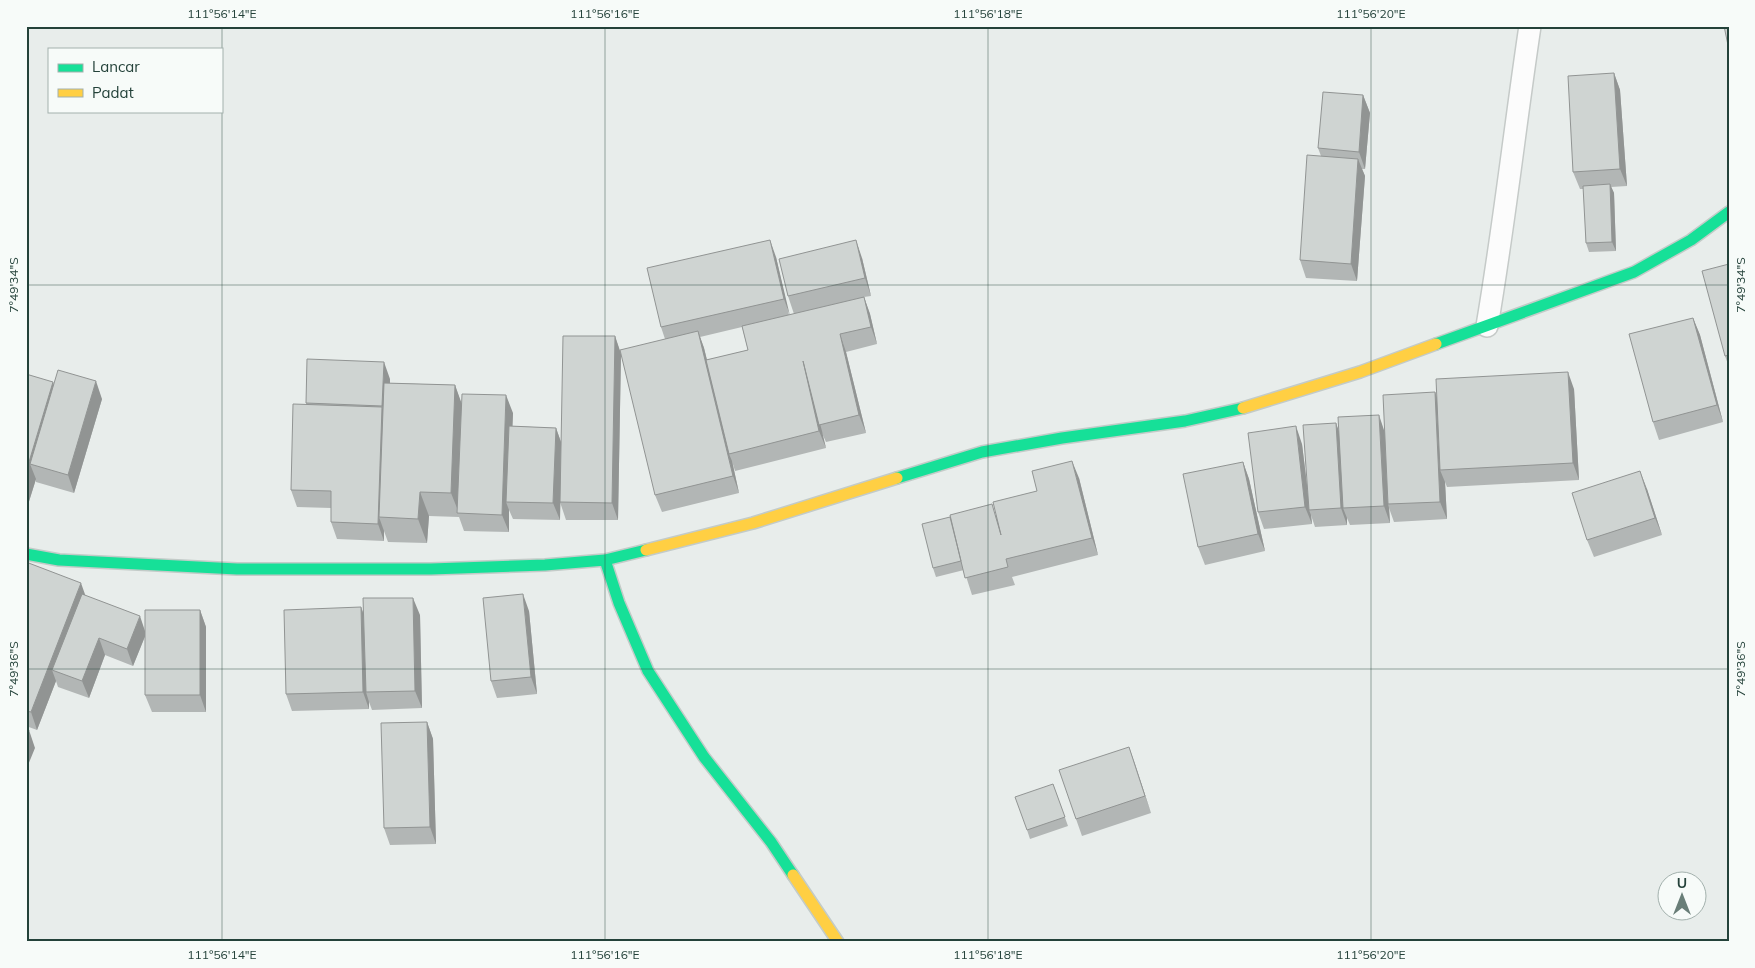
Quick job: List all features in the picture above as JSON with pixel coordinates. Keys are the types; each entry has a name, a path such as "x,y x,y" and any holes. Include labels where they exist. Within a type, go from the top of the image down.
{"street":[{"path":"26,554 59,560 237,569 431,570 545,565 605,560 753,523 982,452 1062,438 1185,421 1248,407 1360,372 1634,272 1691,240 1729,212"},
{"path":"605,560 619,603 648,671 704,758 771,842 838,942"}],"lane":[{"path":"1487,326 1499,256 1530,26"}],"building":[{"path":"1724,26 1729,26 1729,50"},
{"path":"1614,73 1620,169 1573,172 1568,76"},
{"path":"1323,92 1363,95 1359,152 1318,148"},
{"path":"1307,155 1358,159 1351,264 1300,260"},
{"path":"1610,184 1612,242 1586,243 1583,186"},
{"path":"770,240 784,299 661,327 647,268"},
{"path":"856,240 865,278 788,296 779,259"},
{"path":"1729,264 1729,355 1725,356 1702,271"},
{"path":"864,297 871,327 840,334 859,415 819,425 803,361 819,431 729,454 706,360 748,350 742,326"},
{"path":"1693,318 1717,405 1653,422 1629,334"},
{"path":"698,331 733,476 655,495 620,350"},
{"path":"563,336 615,336 612,503 560,502"},
{"path":"307,359 384,362 382,406 306,403"},
{"path":"58,370 96,381 68,475 30,464"},
{"path":"1568,372 1573,463 1440,470 1436,379"},
{"path":"26,374 53,382 26,472"},
{"path":"384,383 455,385 451,493 420,492 418,519 379,517"},
{"path":"1435,392 1440,502 1388,504 1383,395"},
{"path":"462,394 506,395 502,515 457,513"},
{"path":"293,404 382,407 378,524 331,522 331,491 291,490"},
{"path":"1379,415 1384,506 1343,508 1338,417"},
{"path":"1336,423 1341,508 1309,510 1303,425"},
{"path":"509,426 556,428 553,503 506,502"},
{"path":"1296,426 1305,507 1258,512 1248,433"},
{"path":"1072,461 1092,538 1006,559 1008,567 965,578 950,515 992,504 1001,535 993,502 1037,491 1032,471"},
{"path":"1243,462 1258,534 1198,547 1183,474"},
{"path":"1640,471 1655,518 1587,540 1572,493"},
{"path":"950,517 961,561 933,568 922,524"},
{"path":"26,562 81,583 31,712 26,711"},
{"path":"82,594 140,616 127,649 99,638 82,681 52,670"},
{"path":"523,594 531,677 491,681 483,598"},
{"path":"363,598 413,598 415,691 366,692"},
{"path":"361,607 363,692 286,694 284,610"},
{"path":"145,610 200,610 200,695 145,695"},
{"path":"427,722 430,827 384,828 381,723"},
{"path":"1129,747 1145,796 1076,819 1059,770"},
{"path":"1053,784 1065,817 1027,830 1015,797"}],"traffic: fast":[{"path":"1436,344 1634,272 1691,240 1729,212"},
{"path":"897,478 982,452 1062,438 1185,421 1243,408"},
{"path":"26,554 59,560 237,569 431,569 545,565 605,560 646,550"},
{"path":"605,560 619,603 648,671 704,757 771,842 793,875"}],"traffic: slow":[{"path":"1243,408 1360,372 1436,344"},
{"path":"646,550 753,523 897,478"},
{"path":"793,875 838,942"}]}
